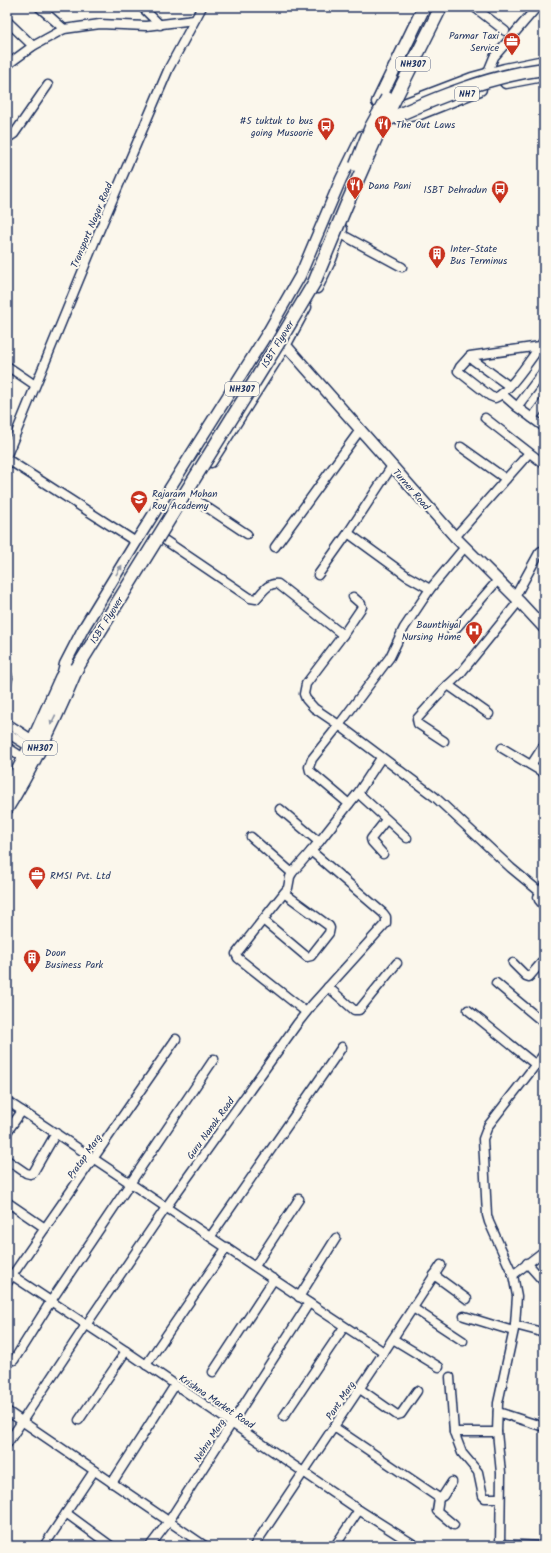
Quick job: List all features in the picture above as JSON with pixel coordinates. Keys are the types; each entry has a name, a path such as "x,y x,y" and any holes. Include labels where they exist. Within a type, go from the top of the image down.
{"highway":[{"path":"424,7 376,107 380,119 387,120 392,114 413,77 447,7"},
{"name":"ISBT Flyover","path":"65,682 73,666 307,281 371,127 393,87 432,7"},
{"name":"ISBT Flyover","path":"73,666 275,348 314,283 346,206 392,114 441,7"},
{"name":"NH7","path":"392,114 487,74 544,62"},
{"path":"392,114 413,108 483,82 505,76 544,69"},
{"name":"NH7","path":"392,114 420,113 480,89 544,75"},
{"name":"NH7","path":"376,107 384,99 391,100 392,114"},
{"name":"NH307","path":"7,792 65,682"},
{"name":"NH307","path":"7,808 34,760 65,682"}],"main road":[{"path":"65,682 65,664 83,629 268,332 300,276 341,179 376,107"},
{"path":"65,682 81,672 285,346 321,280 362,180 392,114"},
{"name":"Turner Road","path":"268,332 285,346 455,537 544,628"}],"street":[{"path":"39,7 64,29"},
{"path":"142,7 160,24"},
{"name":"Transport Nagar Road","path":"7,455 35,385 169,68 202,7"},
{"path":"474,7 505,31"},
{"path":"487,74 494,58 537,7"},
{"path":"7,65 33,46 64,29 100,24 137,26 194,20"},
{"path":"7,21 33,46"},
{"path":"7,135 11,136 14,134 48,85"},
{"path":"341,234 402,267"},
{"path":"542,344 510,386 497,397 492,397 460,373 459,369 469,356 542,344"},
{"path":"469,356 510,386"},
{"path":"7,366 35,385"},
{"path":"517,407 544,371"},
{"path":"502,394 544,427"},
{"path":"532,418 544,402"},
{"path":"485,418 544,464"},
{"path":"275,547 360,430"},
{"path":"461,447 506,479"},
{"path":"455,537 529,453"},
{"path":"7,459 136,542"},
{"path":"318,575 348,533 392,466"},
{"path":"190,496 247,534"},
{"path":"348,533 408,576 430,589"},
{"path":"163,539 250,598 256,599 269,586 278,584 343,636"},
{"path":"349,804 310,771 309,767 312,759 340,725 393,653 404,628 430,589 465,547"},
{"path":"444,741 418,724 416,720 475,657 517,599 539,553 542,551 544,552"},
{"path":"452,633 498,580"},
{"path":"353,597 361,604 362,607 343,636 306,684 304,694 306,699 314,708 340,725 435,797 511,868 542,889 538,899 544,906"},
{"path":"7,674 7,682"},
{"path":"448,685 489,714"},
{"path":"7,723 29,748"},
{"path":"7,733 29,748"},
{"path":"531,765 544,745"},
{"path":"7,746 29,748"},
{"path":"502,748 544,773"},
{"path":"306,1012 237,956 238,951 284,893 289,885 292,873 358,793 382,758"},
{"path":"358,793 407,838"},
{"path":"280,808 319,842"},
{"path":"383,854 372,842 371,838 386,820"},
{"path":"251,837 292,873"},
{"name":"Guru Nanak Road","path":"7,1444 167,1206 306,1012 386,922 387,920 383,912 311,851"},
{"path":"262,920 307,957 311,956 329,933 330,928 284,893"},
{"path":"513,963 526,976 529,977 542,962 544,962"},
{"path":"328,987 354,1010 359,1010 397,963"},
{"path":"496,983 544,1023"},
{"path":"468,1010 536,1065"},
{"name":"Pratap Marg","path":"7,1283 10,1274 46,1228 176,1039"},
{"path":"211,1236 342,1047"},
{"path":"544,1054 488,1126 483,1139 487,1215 513,1275 517,1296 514,1328 498,1403 497,1432 501,1473 500,1545 544,1546"},
{"path":"14,1360 51,1301 130,1182 214,1059"},
{"path":"7,1101 167,1206 344,1327 384,1352"},
{"path":"7,1132 22,1111"},
{"path":"7,1160 26,1173 33,1173 56,1133"},
{"path":"255,1266 299,1199"},
{"path":"8,1204 46,1228"},
{"path":"299,1297 336,1238"},
{"path":"146,1365 227,1247"},
{"path":"513,1275 544,1251"},
{"path":"527,1263 544,1282"},
{"name":"Pant Marg","path":"254,1546 360,1389 441,1265"},
{"name":"Krishna Market Road","path":"10,1274 359,1510 416,1546"},
{"path":"434,1275 468,1299"},
{"path":"213,1372 274,1280"},
{"name":"Nehru Marg","path":"150,1546 169,1521 308,1303"},
{"path":"413,1308 463,1341"},
{"path":"464,1316 514,1328 538,1331 544,1334"},
{"path":"284,1416 344,1327"},
{"path":"393,1339 439,1368"},
{"path":"80,1420 126,1351"},
{"path":"450,1377 454,1432 462,1453 478,1472 483,1496 485,1498 500,1498"},
{"path":"112,1483 176,1385"},
{"path":"360,1389 397,1415 401,1414 417,1390"},
{"path":"7,1411 205,1546"},
{"path":"498,1412 544,1427"},
{"path":"334,1427 439,1498"},
{"path":"454,1432 497,1432"},
{"path":"44,1546 94,1471"},
{"path":"439,1498 443,1496 452,1482"},
{"path":"439,1498 438,1511 454,1525"},
{"path":"335,1546 359,1510"},
{"path":"66,1513 111,1546"}],"place":[{"name":"Parmar Taxi Service","path":"512,56"},
{"name":"The Out Laws","path":"383,139"},
{"name":"#5 tuktuk to bus going Musoorie","path":"326,141"},
{"name":"Dana Pani","path":"355,200"},
{"name":"ISBT Dehradun","path":"500,204"},
{"name":"Inter-State Bus Terminus","path":"437,269"},
{"name":"Rajaram Mohan Roy Academy","path":"139,514"},
{"name":"Baunthiyal Nursing Home","path":"474,645"},
{"name":"RMSI Pvt. Ltd","path":"37,890"},
{"name":"Doon Business Park","path":"32,973"}]}
